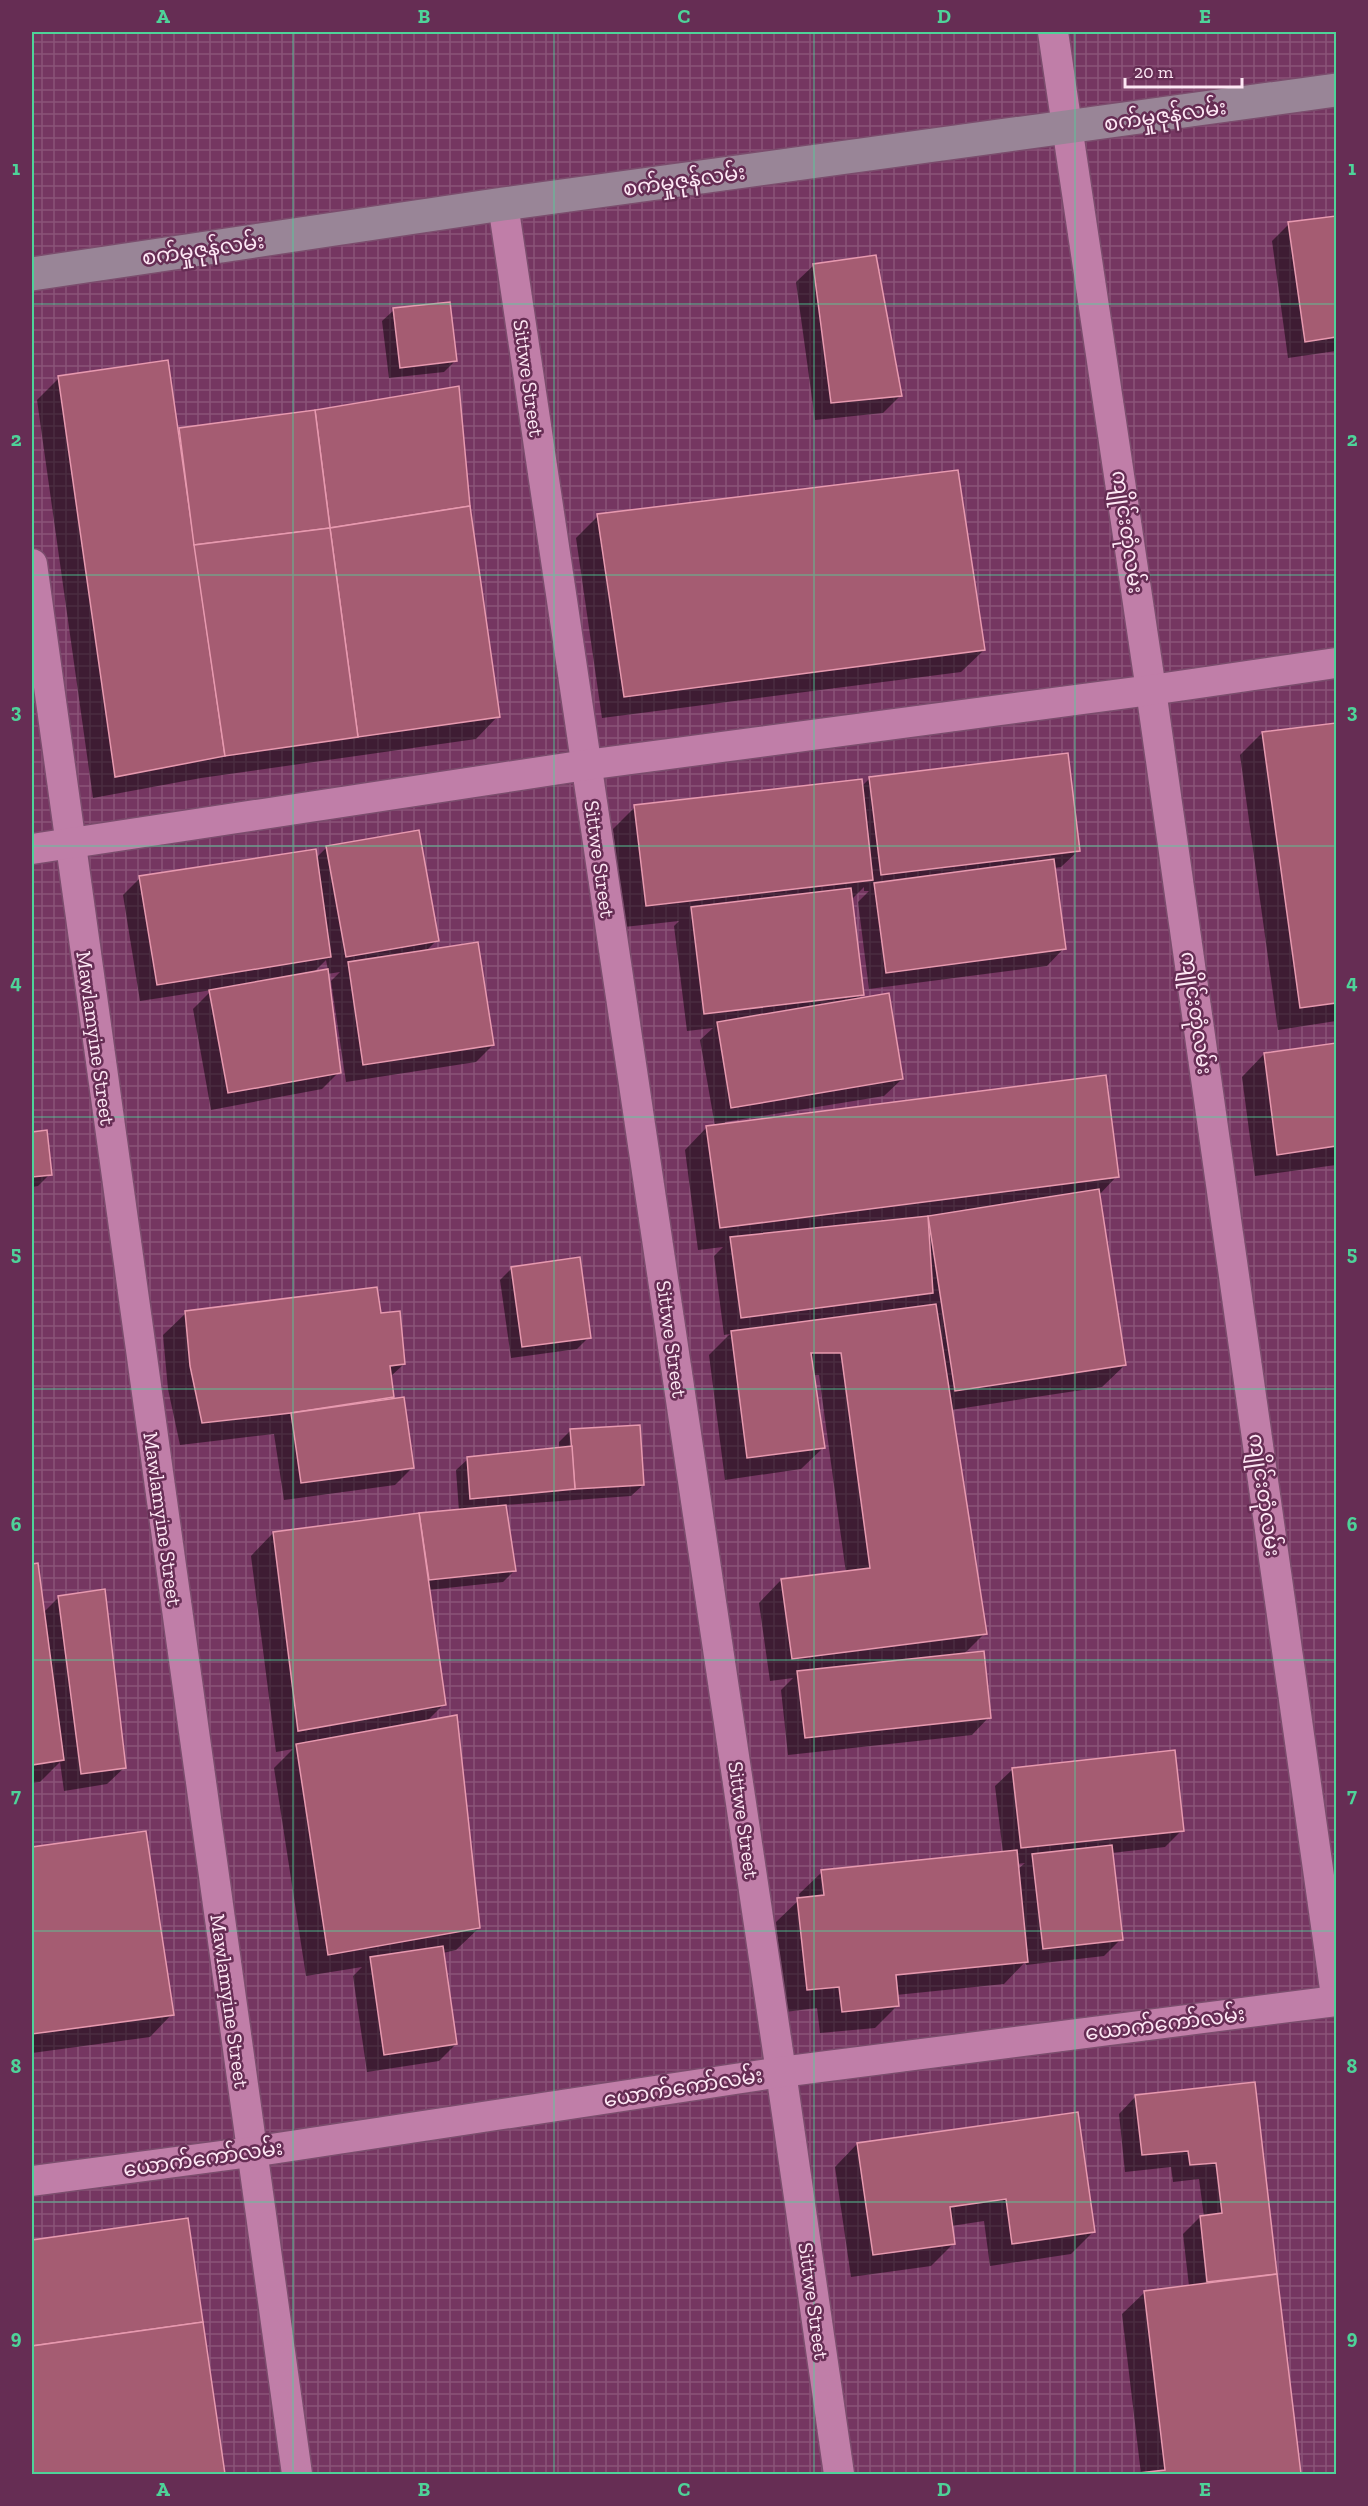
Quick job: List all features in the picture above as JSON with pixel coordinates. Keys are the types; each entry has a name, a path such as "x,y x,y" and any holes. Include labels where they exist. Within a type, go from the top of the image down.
{"street":[{"name":"ကျိုင်းတုံလမ်း","path":"1053,32 1151,690 1336,1996"},
{"name":"စက်မှုဇုန်လမ်း","path":"32,274 503,204 1068,129 1336,90"},
{"name":"Sittwe Street","path":"503,204 839,2475"},
{"name":"Mawlamyine Street","path":"32,564 69,844 297,2475"},
{"path":"32,849 586,765 1151,690 1336,663"},
{"name":"ယောက်ကော်လမ်း","path":"32,2181 251,2152 781,2072 1336,2001"}],"shaded area":[{"path":"32,32 1336,32 1336,2474 32,2474"}],"building":[{"path":"1336,216 1336,337 1305,342 1288,222"},
{"path":"876,255 902,396 831,403 813,264"},
{"path":"450,302 457,361 400,368 393,308"},
{"path":"168,360 225,756 115,777 58,376"},
{"path":"459,386 470,506 330,528 315,410"},
{"path":"315,410 330,528 194,545 179,428"},
{"path":"958,470 985,650 624,697 597,514"},
{"path":"470,506 500,717 358,737 330,528"},
{"path":"330,528 358,737 225,756 194,545"},
{"path":"1336,723 1336,1003 1300,1008 1262,732"},
{"path":"1068,753 1080,851 881,875 869,777"},
{"path":"862,779 873,880 646,906 634,805"},
{"path":"419,830 439,941 346,957 326,846"},
{"path":"316,849 331,957 157,985 139,876"},
{"path":"1054,859 1066,949 886,973 874,883"},
{"path":"851,888 864,995 704,1014 691,907"},
{"path":"478,942 494,1045 363,1065 348,962"},
{"path":"328,969 341,1073 228,1093 209,990"},
{"path":"889,993 903,1079 731,1108 717,1022"},
{"path":"1336,1043 1336,1146 1277,1155 1264,1053"},
{"path":"1106,1075 1119,1177 720,1228 706,1126"},
{"path":"47,1130 52,1175 32,1177 32,1132"},
{"path":"1099,1189 1126,1365 955,1391 928,1216"},
{"path":"928,1216 933,1293 741,1318 730,1237"},
{"path":"580,1257 591,1338 522,1347 511,1267"},
{"path":"377,1287 381,1313 400,1311 405,1364 390,1366 394,1397 291,1413 202,1423 190,1366 185,1311"},
{"path":"936,1304 987,1634 792,1659 781,1579 870,1568 841,1353 811,1353 825,1448 747,1458 731,1331"},
{"path":"404,1397 414,1468 301,1483 291,1413"},
{"path":"640,1425 644,1485 575,1489 570,1429"},
{"path":"572,1446 575,1489 470,1499 467,1457"},
{"path":"506,1505 516,1571 429,1580 419,1513"},
{"path":"419,1513 446,1705 298,1731 273,1532"},
{"path":"38,1563 64,1760 32,1765 32,1564"},
{"path":"105,1589 126,1768 81,1774 58,1596"},
{"path":"984,1651 991,1718 805,1738 797,1671"},
{"path":"457,1715 480,1928 328,1955 296,1744"},
{"path":"1175,1750 1184,1831 1021,1848 1012,1768"},
{"path":"146,1831 174,2015 32,2034 32,1847"},
{"path":"1112,1845 1123,1940 1043,1949 1032,1854"},
{"path":"1017,1850 1028,1962 896,1975 899,2006 842,2012 839,1987 807,1990 797,1898 824,1895 821,1870"},
{"path":"443,1946 457,2044 384,2055 370,1957"},
{"path":"1255,2082 1277,2274 1207,2282 1200,2216 1222,2213 1216,2163 1190,2165 1188,2151 1142,2155 1135,2095"},
{"path":"1078,2112 1095,2232 1012,2244 1006,2199 950,2207 955,2244 873,2255 857,2143"},
{"path":"188,2218 203,2322 32,2346 32,2240"},
{"path":"1277,2274 1301,2474 1129,2474 1165,2470 1144,2291"},
{"path":"203,2322 225,2474 32,2474 32,2346"}]}
